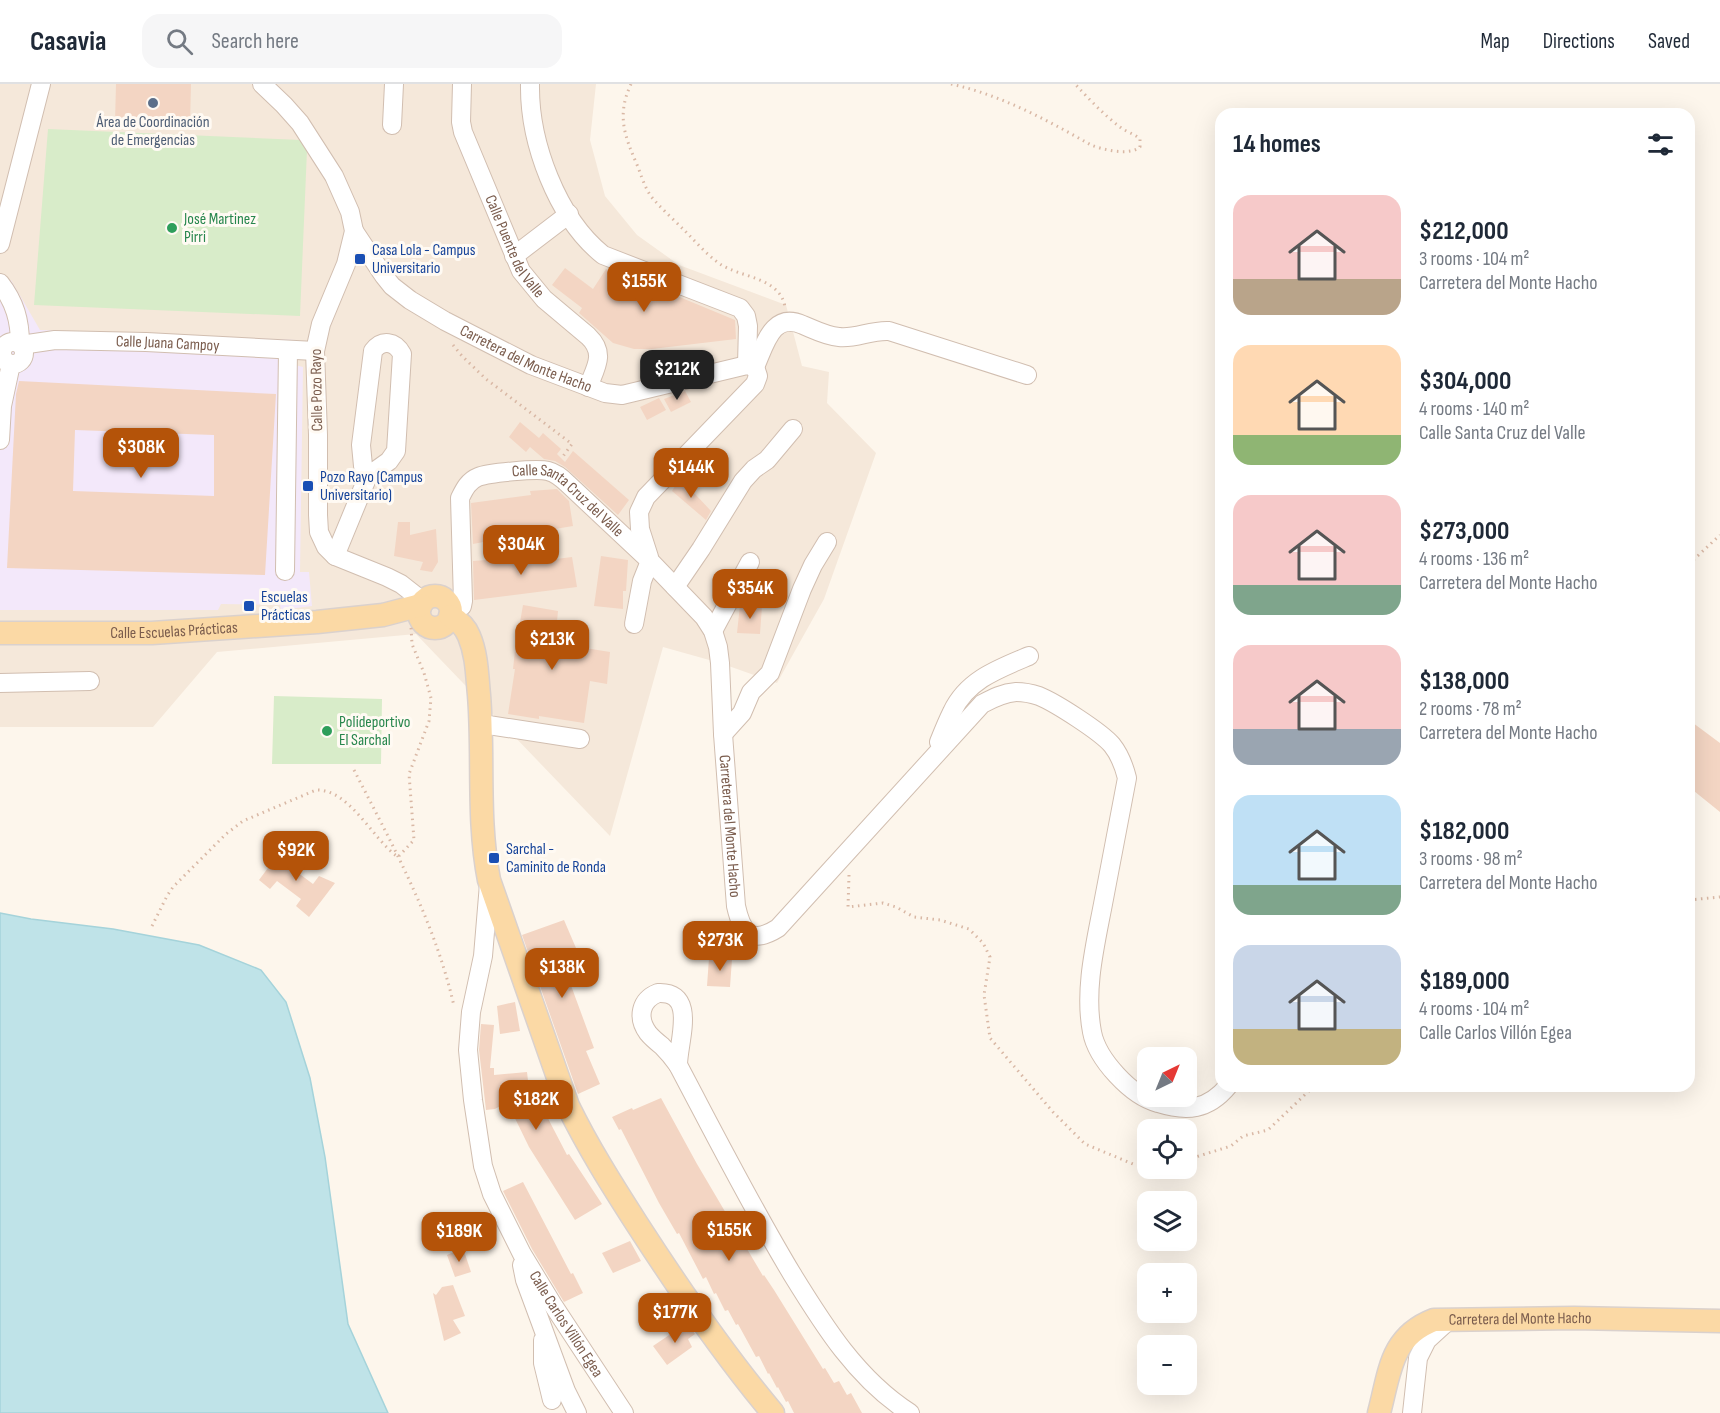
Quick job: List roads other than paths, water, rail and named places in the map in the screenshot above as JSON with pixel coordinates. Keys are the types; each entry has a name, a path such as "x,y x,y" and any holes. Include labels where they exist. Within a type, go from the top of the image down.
{"main road":[{"name":"Calle Escuelas Prácticas","path":"0,633 152,633 384,615 431,615"},
{"path":"431,615 460,651 477,677 482,724 484,848 489,880 568,1106 584,1138 671,1277 773,1413"},
{"name":"Carretera del Monte Hacho","path":"1379,1413 1397,1349 1406,1336 1419,1326 1434,1320 1574,1318 1720,1322"}],"street":[{"path":"0,244 41,84"},
{"name":"Calle Pozo Rayo","path":"262,84 300,123 334,176 350,212 354,231 346,264 321,324 315,351 319,532 326,547 335,556"},
{"path":"392,125 394,84"},
{"name":"Calle Puente del Valle","path":"462,84 463,132 521,271 544,299 594,342 598,350 599,358 588,387"},
{"path":"530,84 530,101 538,148 544,166 569,214 592,246 603,255 740,308 746,316 748,326 751,366 758,376 755,384 646,497 633,520 624,528 613,526"},
{"path":"514,256 569,214"},
{"name":"Carretera del Monte Hacho","path":"354,231 392,286 410,300 445,321 531,365 605,393 622,395 751,366"},
{"path":"0,284 14,306 18,319 17,344"},
{"path":"0,289 17,344 24,352 22,360 11,364 2,406 0,440"},
{"path":"751,366 774,328 788,321 800,323 830,336 853,337 877,330 896,332 1027,375"},
{"name":"Calle Juana Campoy","path":"17,344 66,340 315,351"},
{"path":"368,476 363,466 361,445 373,351 377,345 384,342 392,343 402,354 397,445 393,457 368,476 335,556 401,584 415,595 431,615"},
{"path":"285,571 288,350"},
{"path":"675,587 743,481 767,460 793,429"},
{"name":"Calle Santa Cruz del Valle","path":"431,615 458,608 464,601 460,498 466,486 477,477 540,470 551,472 568,484 650,561"},
{"name":"Carretera del Monte Hacho","path":"639,512 640,529 650,561 704,617 713,631 718,647 736,906 740,924 747,932 755,936 767,934 778,928 982,704 999,695 1018,692 1037,695 1054,704 1110,743 1124,765 1127,778 1092,962 1089,1005 1092,1034 1104,1060 1136,1092 1153,1102 1169,1107 1201,1106 1223,1092"},
{"path":"723,734 742,713 751,692 770,673 802,589 827,542"},
{"path":"634,624 642,581 650,561"},
{"path":"713,631 750,562"},
{"path":"934,755 952,711 971,686 984,676 1029,656"},
{"path":"0,682 90,681"},
{"path":"482,724 580,739"},
{"name":"Calle Carlos Villón Egea","path":"489,880 483,956 469,1031 468,1050 483,1166 492,1194 522,1254 624,1413"},
{"path":"678,1065 763,1227 820,1320 844,1353 871,1383 910,1413"},
{"path":"522,1254 525,1280 576,1412"},
{"path":"1412,1413 1418,1358 1427,1340 1450,1319"},
{"path":"544,1332 543,1363 552,1400"}],"water":[{"path":"0,913 113,929 199,945 261,970 286,1002 310,1078 325,1157 348,1324 388,1413 0,1413"}],"place":[{"name":"Área de Coordinación de Emergencias","path":"153,103"},
{"name":"José Martinez Pirri","path":"172,228"},
{"name":"Casa Lola - Campus Universitario","path":"360,259"},
{"name":"Pozo Rayo (Campus Universitario)","path":"308,486"},
{"name":"Escuelas Prácticas","path":"249,606"},
{"name":"Polideportivo El Sarchal","path":"327,731"},
{"name":"Sarchal - Caminito de Ronda","path":"494,858"}]}
